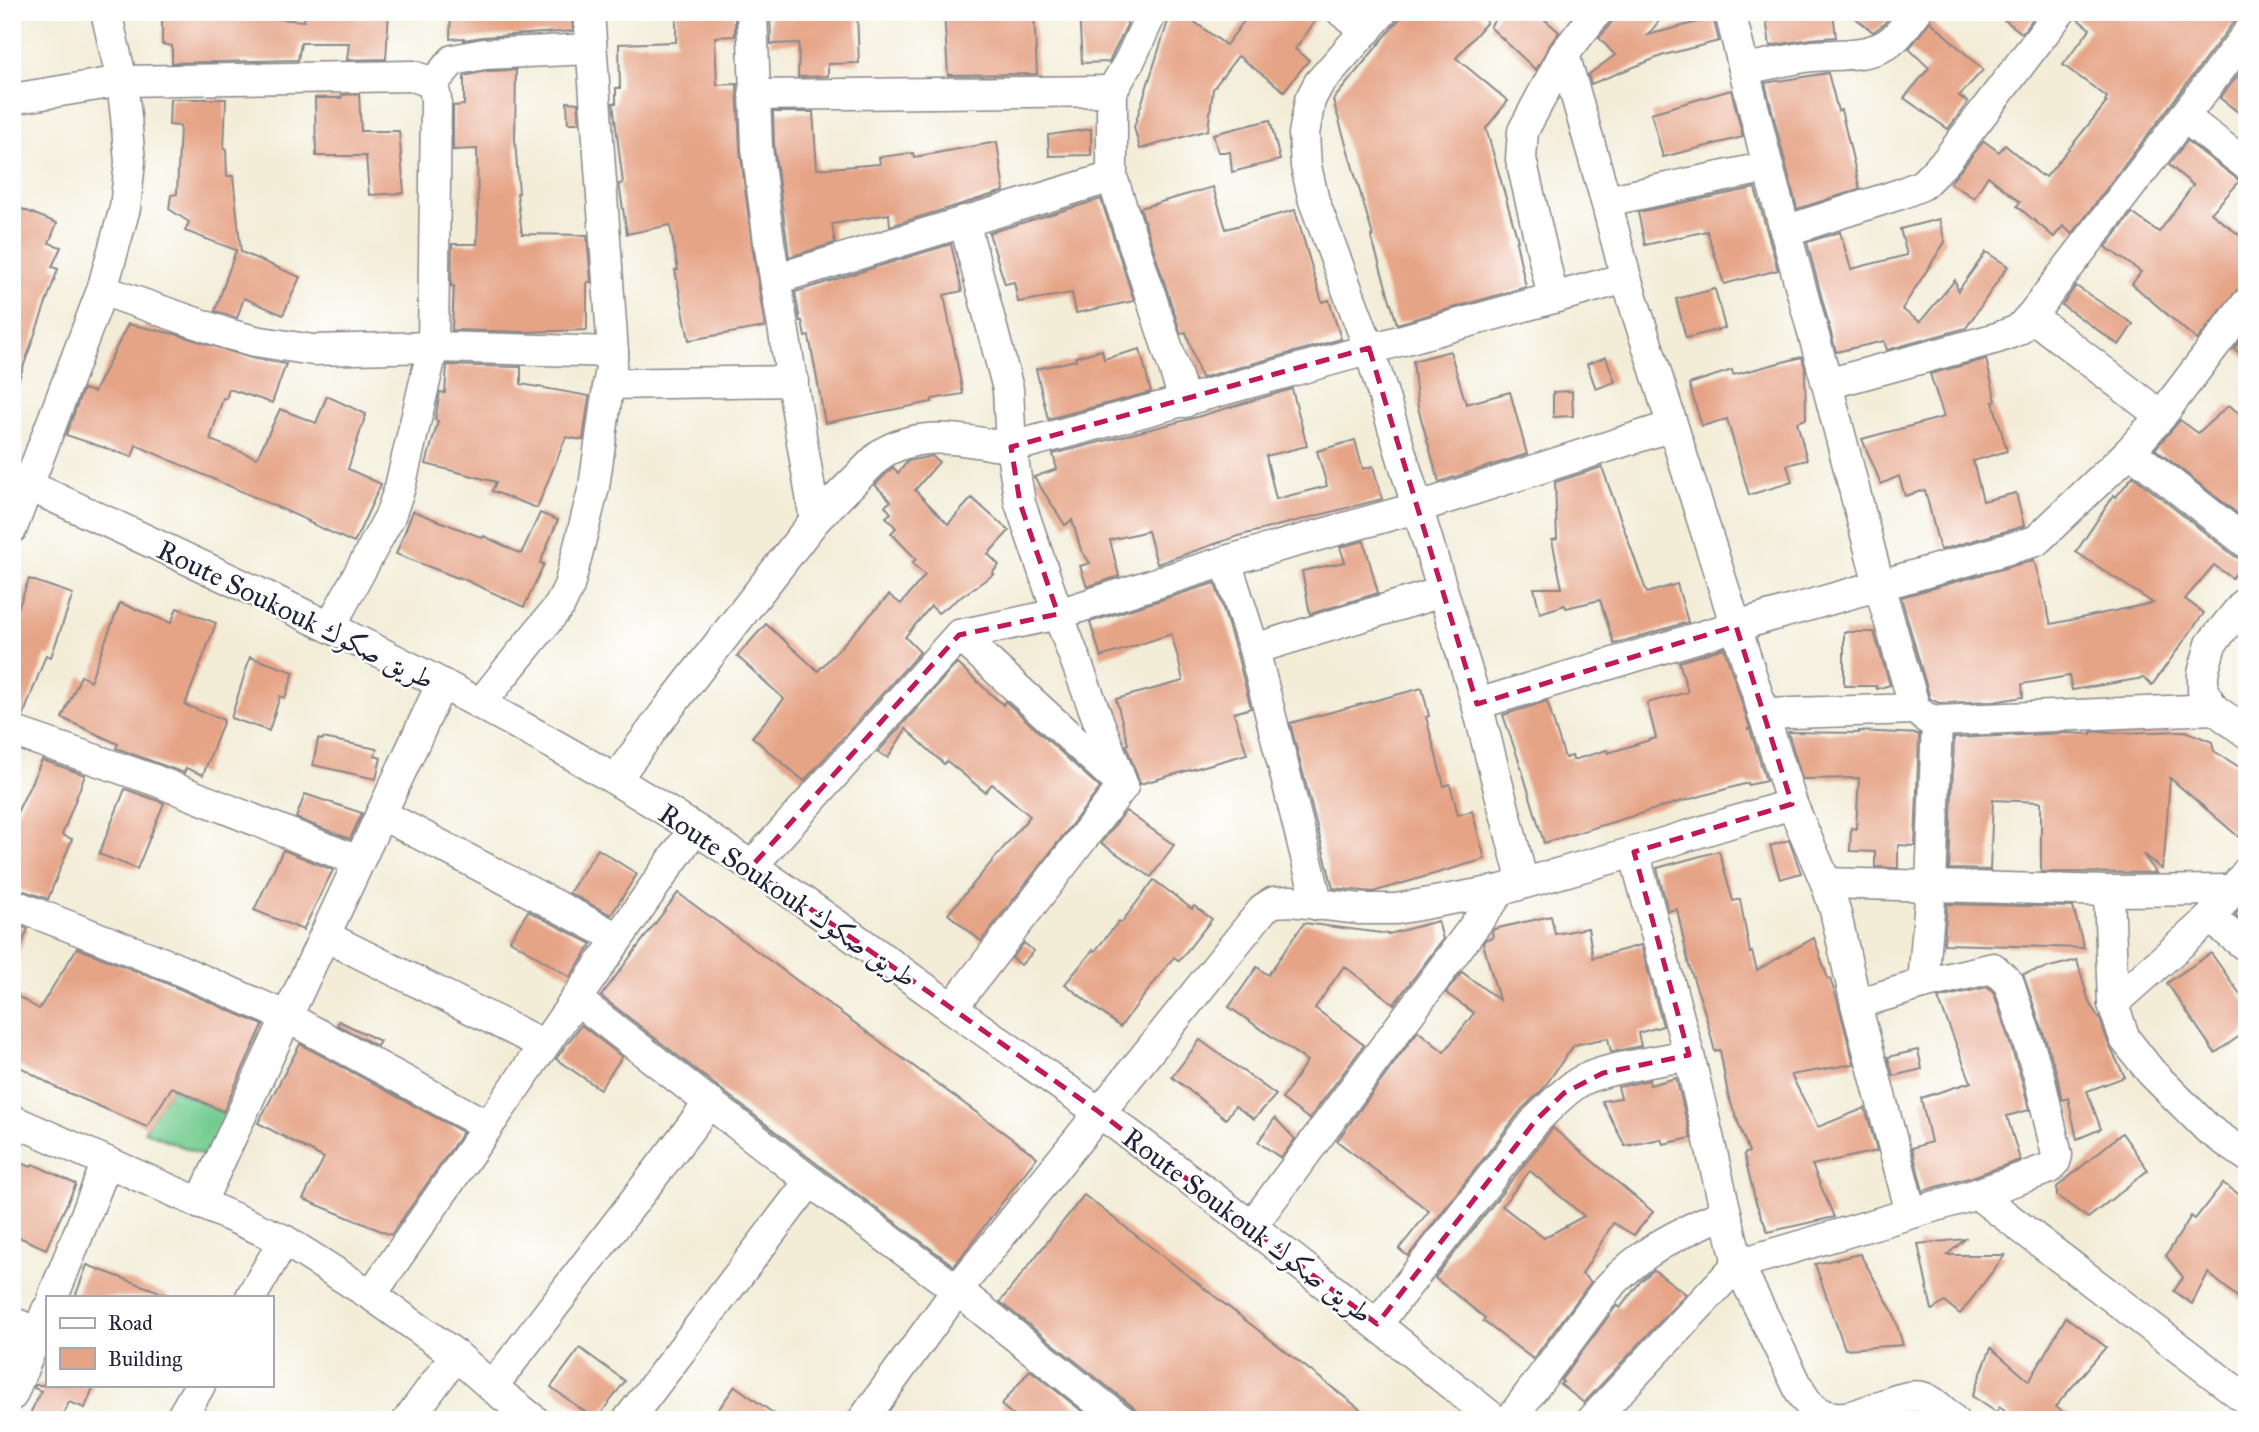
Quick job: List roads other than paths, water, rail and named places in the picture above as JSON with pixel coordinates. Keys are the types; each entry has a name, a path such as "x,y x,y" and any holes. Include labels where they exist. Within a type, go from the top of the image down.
{"street":[{"path":"12,528 20,481 102,290 125,208 130,162 122,81 106,12"},
{"path":"480,704 561,605 569,586 594,488 613,352 589,12"},
{"path":"752,12 757,148 769,242 815,520"},
{"path":"1152,12 1112,91 1112,177 1185,402"},
{"path":"1251,1227 1512,887 1477,704 1369,348 1314,201 1306,166 1304,134 1310,100 1319,83 1375,21 1342,12"},
{"path":"1553,298 1521,159 1523,131 1564,54 1597,12"},
{"path":"1730,12 1768,167 1879,585 1926,715 1931,887 1923,984"},
{"path":"1744,69 1811,57 1857,54 1873,50 1897,37 1916,12"},
{"path":"1785,230 1923,185 1946,161 2060,12"},
{"path":"1827,384 2018,330 2031,317 2247,34"},
{"path":"432,83 453,60 484,54 591,49"},
{"path":"1564,54 1626,278 1763,714 1792,804 1835,910 1856,1003 1911,1213"},
{"path":"12,99 122,81 413,76 432,83"},
{"path":"330,627 390,516 400,487 432,347 436,99 432,83"},
{"path":"754,95 1112,91"},
{"path":"2184,117 2247,165"},
{"path":"1606,201 1768,167"},
{"path":"776,279 1112,177"},
{"path":"964,221 1009,389 1011,447 1020,503 1058,614 1123,786"},
{"path":"616,779 815,520 881,454 891,448 930,438 1011,447 1185,402 1369,348 1626,278"},
{"path":"102,290 228,334 285,346 338,351 432,347 613,352"},
{"path":"1477,704 1736,626 2036,541 2130,451 2161,416 2247,303"},
{"path":"2031,317 2161,416"},
{"path":"608,384 793,381"},
{"path":"751,867 959,635 1058,614 1226,561 1416,508 1672,426"},
{"path":"2130,451 2247,543"},
{"name":"Route Soukouk طريق صكوك","path":"20,481 330,627 480,704 616,779 877,952 1099,1112 1377,1324 1495,1420"},
{"path":"1226,561 1254,649 1318,905"},
{"path":"1254,649 1442,592"},
{"path":"2247,600 2211,643 2203,673 2203,691 2214,709 2247,733"},
{"path":"959,635 1123,786"},
{"path":"200,1204 285,1016 442,685"},
{"path":"1763,714 1926,715 2214,709"},
{"path":"12,731 154,780 358,861"},
{"path":"952,1008 1123,786"},
{"path":"863,1420 957,1290 1264,908 1274,902 1290,901 1360,909 1396,909 1512,887 1792,804"},
{"path":"381,814 618,938"},
{"path":"371,1295 694,829"},
{"path":"1634,852 1689,1055 1738,1264 1801,1407 1831,1417 1853,1416 1889,1402 1921,1396 1931,1401 1952,1420"},
{"path":"1826,883 2109,891 2240,881"},
{"path":"2113,1003 2210,918 2240,881"},
{"path":"2109,891 2113,1003 2125,1039 2151,1072 2208,1129 2247,1156"},
{"path":"12,904 166,964 285,1016 488,1126"},
{"path":"2210,918 2247,947"},
{"path":"325,936 544,1045"},
{"path":"1592,1420 1738,1264 1977,1194 2050,1168 2055,1162 2057,1155 2039,1076 2009,984 2000,972 1993,968 1856,1003"},
{"path":"576,999 810,1181 957,1290 1113,1417"},
{"path":"1377,1324 1536,1120 1564,1093 1594,1076 1689,1055"},
{"path":"492,1387 710,1102"},
{"path":"12,1120 284,1240 371,1295 456,1354 534,1420"},
{"path":"52,1296 107,1162"},
{"path":"628,1420 810,1181"},
{"path":"1977,1194 2247,1402 2233,1420"},
{"path":"1510,1420 1622,1272 1681,1231 1726,1213"},
{"path":"252,1296 284,1240"},
{"path":"12,1395 32,1322"},
{"path":"408,1420 456,1354"},
{"path":"180,1420 199,1386"}]}
